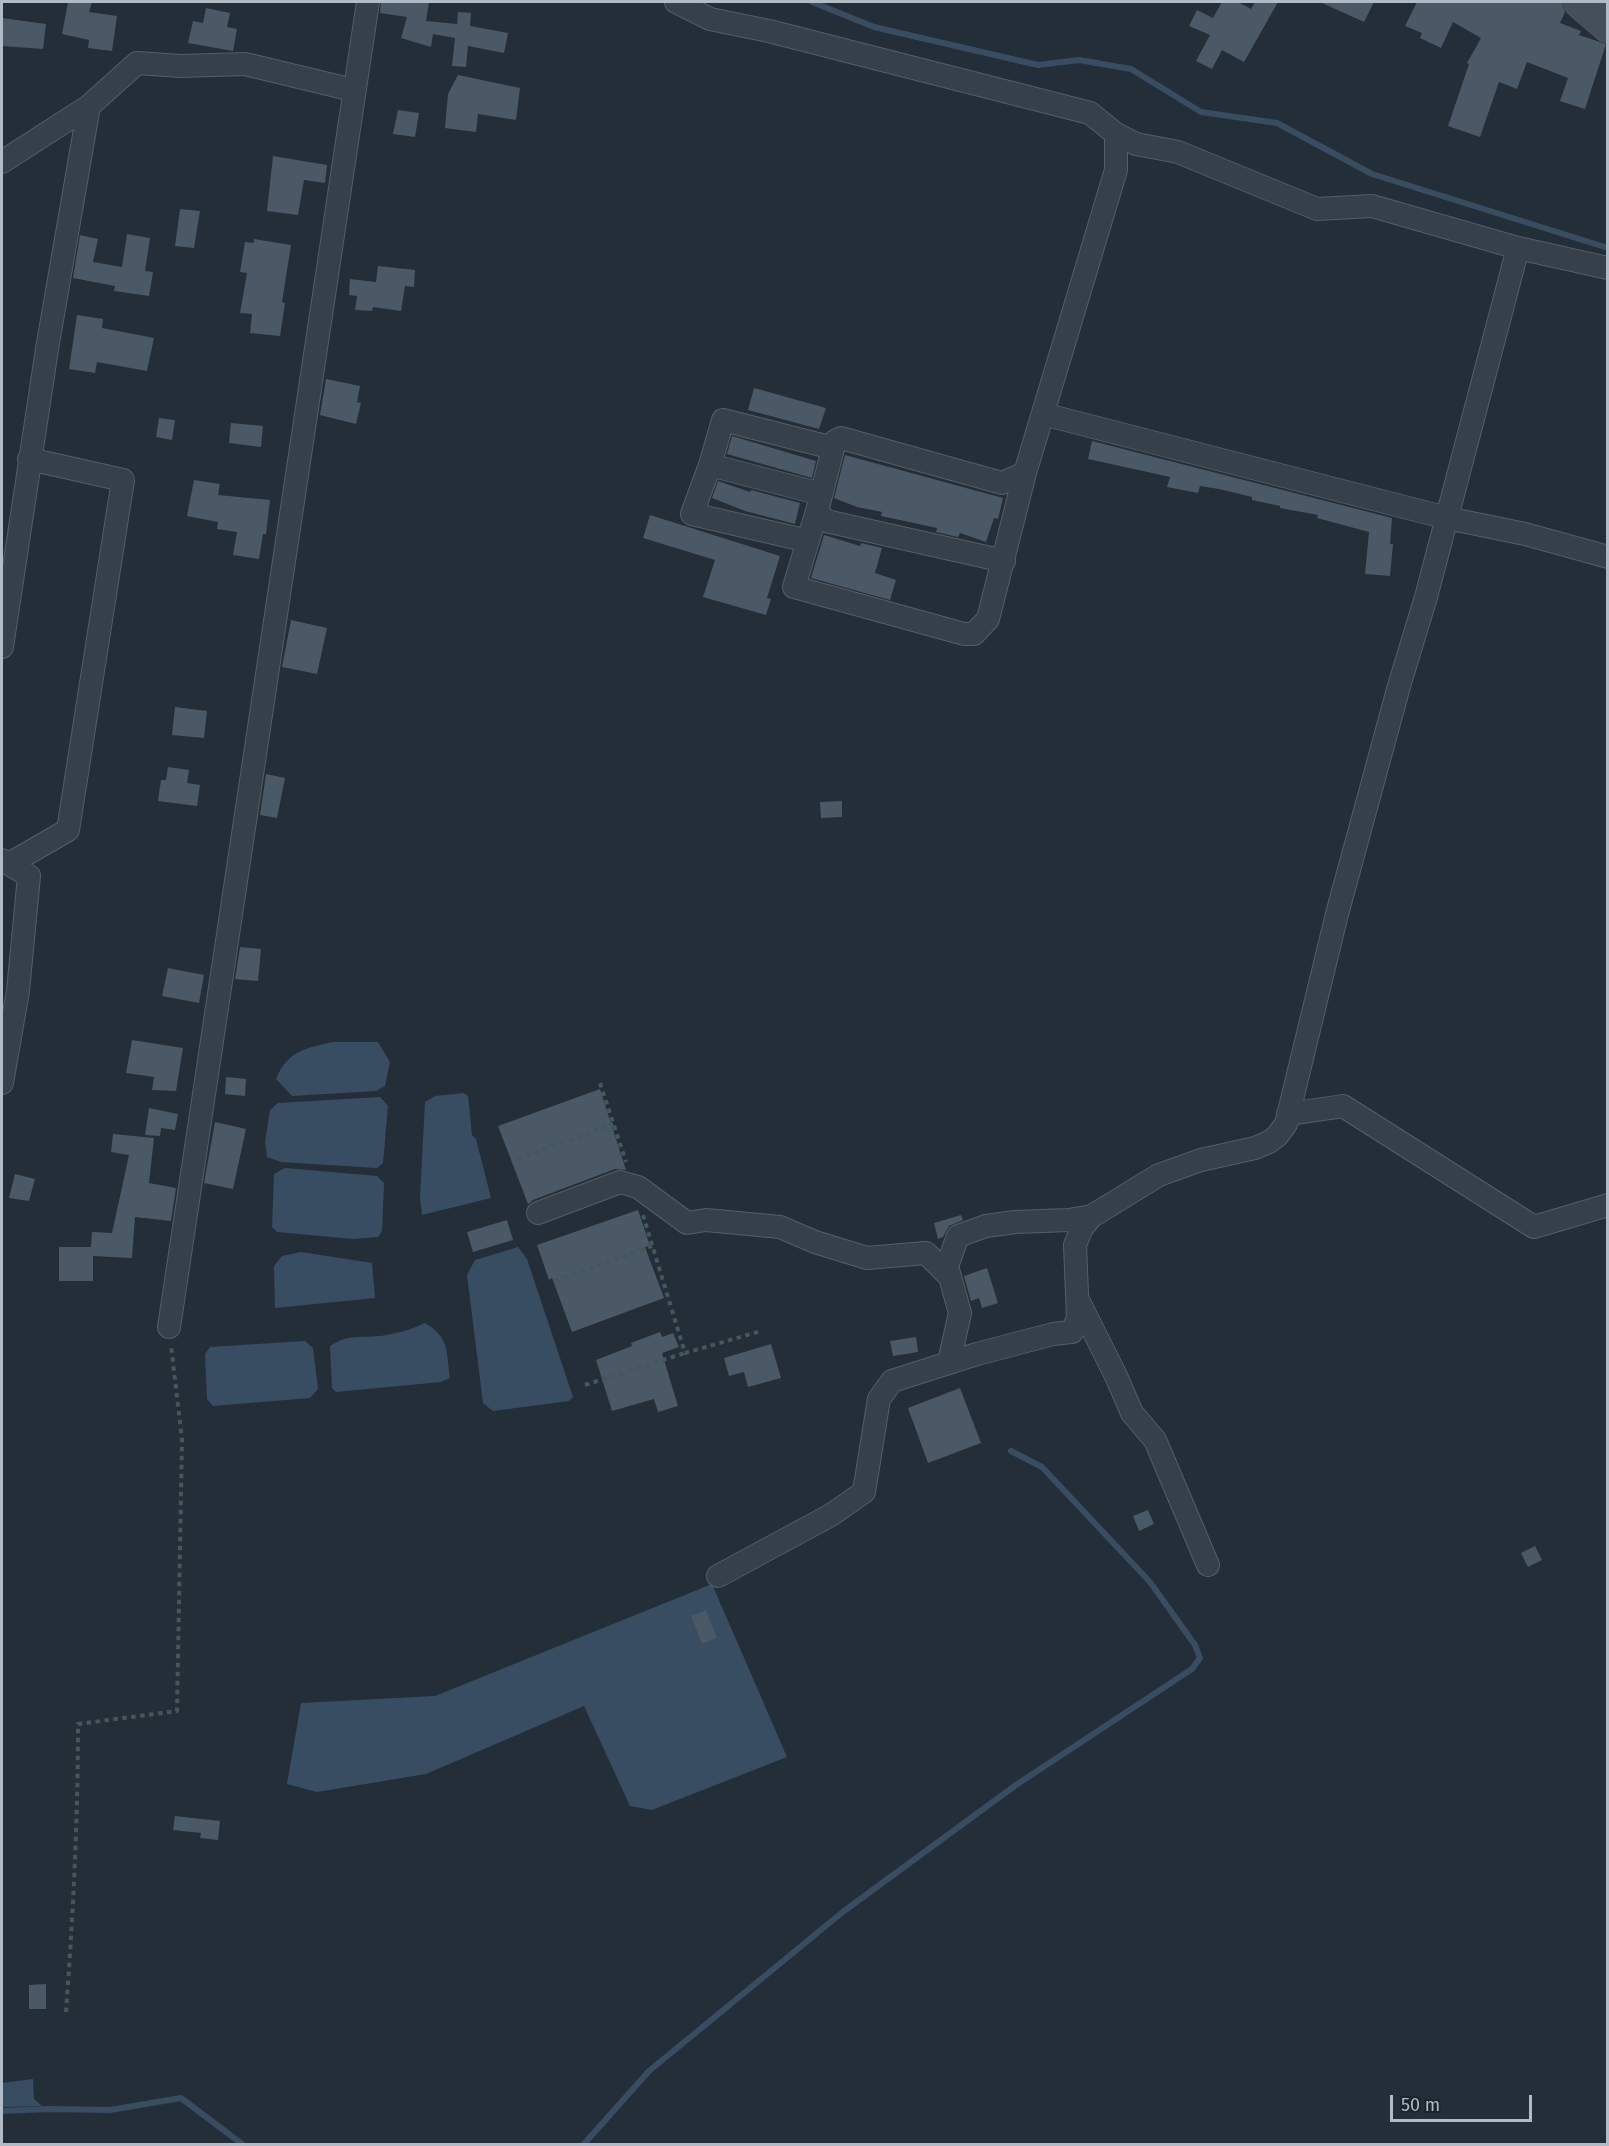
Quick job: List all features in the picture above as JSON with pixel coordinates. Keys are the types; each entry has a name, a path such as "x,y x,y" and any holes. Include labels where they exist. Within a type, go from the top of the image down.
{"street":[{"path":"169,1327 368,2"},
{"path":"675,2 710,19 769,31 1090,112 1116,134 1136,144 1178,152 1317,209 1372,206 1518,248 1608,268"},
{"path":"1580,2 1608,26"},
{"path":"2,162 89,106 137,63 181,66 245,64 353,90"},
{"path":"2,647 29,459 89,106"},
{"path":"1025,473 1002,483 841,438 835,441 794,587 964,634 974,634 982,628 988,619 1025,473 1116,170 1116,134"},
{"path":"718,1576 831,1515 864,1492 879,1399 892,1381 1006,1346 1071,1332 1078,1318 1075,1245 1082,1228 1092,1216 1159,1175 1201,1160 1255,1148 1269,1142 1282,1130 1288,1114 1340,903 1399,686 1448,518 1518,248"},
{"path":"1043,414 1448,518 1525,534 1608,557"},
{"path":"808,541 692,514 723,420 833,448"},
{"path":"5,862 68,830 123,480 29,459"},
{"path":"710,465 819,503 826,521 1004,561"},
{"path":"2,1083 18,991 29,876 5,862"},
{"path":"1288,1114 1343,1106 1534,1227 1608,1205"},
{"path":"538,1213 620,1182 634,1185 687,1223 706,1220 780,1227 815,1242 867,1258 926,1253 950,1277"},
{"path":"949,1362 960,1313 947,1266 958,1236 986,1226 1015,1222 1069,1220 1092,1216"},
{"path":"1077,1298 1116,1376 1131,1413 1155,1440 1208,1565"}],"path":[{"path":"600,1083 634,1185 684,1353"},
{"path":"518,1159 613,1124"},
{"path":"555,1281 652,1245"},
{"path":"66,2012 77,1845 78,1724 177,1711 182,1440 169,1327"},
{"path":"585,1385 760,1331"}],"water":[{"path":"333,1042 378,1042 390,1062 385,1086 376,1091 292,1096 276,1079 286,1062 298,1052"},
{"path":"464,1093 468,1096 472,1135 476,1139 491,1198 422,1215 420,1198 425,1102 435,1096"},
{"path":"380,1097 388,1106 383,1163 377,1168 281,1162 267,1157 265,1142 270,1110 278,1103"},
{"path":"285,1168 377,1176 384,1183 382,1231 378,1237 353,1239 277,1232 272,1227 274,1174"},
{"path":"518,1247 527,1259 573,1397 569,1401 493,1411 483,1403 467,1275 475,1260"},
{"path":"301,1252 372,1263 375,1298 275,1308 274,1266 282,1256"},
{"path":"425,1323 443,1340 450,1378 441,1382 336,1392 332,1388 330,1346 348,1338 392,1334"},
{"path":"305,1341 313,1348 318,1389 310,1398 213,1406 207,1399 205,1354 210,1347"},
{"path":"712,1584 787,1757 652,1810 630,1806 584,1706 426,1774 317,1792 287,1784 301,1703 435,1696"},
{"path":"33,2079 34,2099 42,2106 2,2107 2,2083"}],"building":[{"path":"68,2 92,2 89,12 117,16 112,51 88,48 89,40 62,34"},
{"path":"381,2 429,2 426,21 457,24 458,12 471,13 470,26 508,33 504,53 468,46 466,67 452,66 455,38 433,34 431,47 401,38 407,17 380,13"},
{"path":"1222,2 1238,2 1251,9 1255,2 1278,2 1244,62 1222,50 1212,69 1196,61 1210,35 1189,26 1197,10 1213,18"},
{"path":"1320,2 1374,2 1364,22"},
{"path":"1417,2 1562,2 1565,12 1560,23 1581,31 1579,35 1606,44 1585,109 1560,101 1568,78 1527,62 1517,89 1499,82 1480,137 1448,126 1469,64 1467,63 1481,38 1453,22 1441,48 1420,38 1422,33 1405,26"},
{"path":"206,8 230,13 227,27 237,29 233,51 188,43 193,21 203,23"},
{"path":"2,18 46,24 43,49 2,46"},
{"path":"458,75 520,88 516,120 478,114 476,132 445,128 448,94"},
{"path":"398,110 419,113 415,137 393,134"},
{"path":"273,156 327,165 325,183 304,180 298,215 267,211"},
{"path":"180,209 200,211 194,248 175,246"},
{"path":"127,234 150,238 145,271 153,272 149,296 114,291 115,286 73,278 80,235 98,239 93,262 122,267"},
{"path":"254,239 291,245 282,302 285,303 280,336 250,333 252,314 240,313 247,273 240,272 245,242 254,243"},
{"path":"378,266 415,270 414,287 405,286 401,311 373,307 372,311 355,310 357,296 349,295 350,279 376,282"},
{"path":"77,315 103,319 102,328 154,338 147,371 97,362 95,373 69,369"},
{"path":"326,379 360,386 357,402 361,403 356,424 320,415"},
{"path":"754,388 826,408 819,429 748,410"},
{"path":"159,418 175,420 172,440 156,437"},
{"path":"231,423 263,426 261,447 229,443"},
{"path":"732,436 816,461 812,478 727,454"},
{"path":"1092,441 1392,518 1390,544 1393,544 1390,576 1365,574 1369,532 1317,518 1318,515 1280,508 1280,506 1252,500 1252,497 1219,489 1200,486 1198,493 1167,487 1170,477 1088,459"},
{"path":"845,455 1003,498 998,519 994,518 986,542 960,533 958,537 936,532 937,528 881,516 882,512 857,507 834,498"},
{"path":"194,480 220,484 218,495 270,500 266,534 263,534 259,559 233,555 237,532 217,529 218,522 187,516"},
{"path":"718,481 750,492 751,490 800,503 795,524 745,511 712,498"},
{"path":"650,515 780,556 767,598 771,599 766,615 703,597 715,560 643,538"},
{"path":"824,535 860,546 861,543 882,548 875,573 896,580 890,600 811,578"},
{"path":"291,620 327,628 317,674 282,667"},
{"path":"175,707 207,711 204,738 172,735"},
{"path":"168,767 189,770 187,783 200,785 197,806 158,801 161,780 166,780"},
{"path":"266,774 285,778 277,818 260,815"},
{"path":"842,801 842,817 821,818 820,802"},
{"path":"240,947 261,949 258,981 235,979"},
{"path":"168,968 204,975 199,1003 162,996"},
{"path":"132,1040 183,1048 176,1091 152,1090 154,1077 126,1073"},
{"path":"226,1077 246,1079 245,1096 225,1094"},
{"path":"600,1089 626,1170 615,1169 533,1200 528,1204 498,1126"},
{"path":"149,1108 178,1114 175,1130 161,1128 160,1136 145,1135"},
{"path":"215,1122 246,1129 233,1189 204,1183"},
{"path":"113,1134 154,1138 149,1183 176,1188 171,1221 135,1217 132,1258 93,1256 93,1281 59,1281 59,1247 91,1247 92,1232 112,1233 129,1155 111,1152"},
{"path":"15,1174 35,1179 29,1201 9,1198"},
{"path":"638,1210 650,1246 645,1247 664,1298 572,1332 552,1278 549,1280 537,1245"},
{"path":"961,1215 963,1220 949,1226 943,1237 938,1239 934,1223"},
{"path":"507,1220 513,1240 473,1252 467,1232"},
{"path":"987,1268 998,1303 982,1308 979,1298 971,1301 964,1276"},
{"path":"660,1332 662,1337 673,1333 679,1347 662,1353 678,1406 658,1412 654,1399 612,1411 596,1360"},
{"path":"916,1337 918,1352 893,1356 890,1341"},
{"path":"771,1344 781,1378 748,1387 744,1372 729,1376 724,1358"},
{"path":"960,1388 981,1443 928,1463 908,1408"},
{"path":"1148,1510 1154,1524 1139,1531 1133,1516"},
{"path":"1535,1546 1542,1560 1528,1567 1521,1553"},
{"path":"706,1610 717,1638 702,1644 691,1616"},
{"path":"175,1816 220,1821 218,1840 200,1838 201,1833 173,1830"},
{"path":"46,1984 46,2009 29,2009 29,1985"}],"waterway":[{"path":"812,2 874,27 1038,65 1079,60 1131,69 1201,112 1277,123 1372,174 1608,248"},
{"path":"584,2144 649,2071 844,1911 1016,1785 1192,1669 1200,1658 1195,1645 1150,1582 1042,1467 1011,1451"},
{"path":"2,2111 110,2110 181,2098 242,2144"}]}
